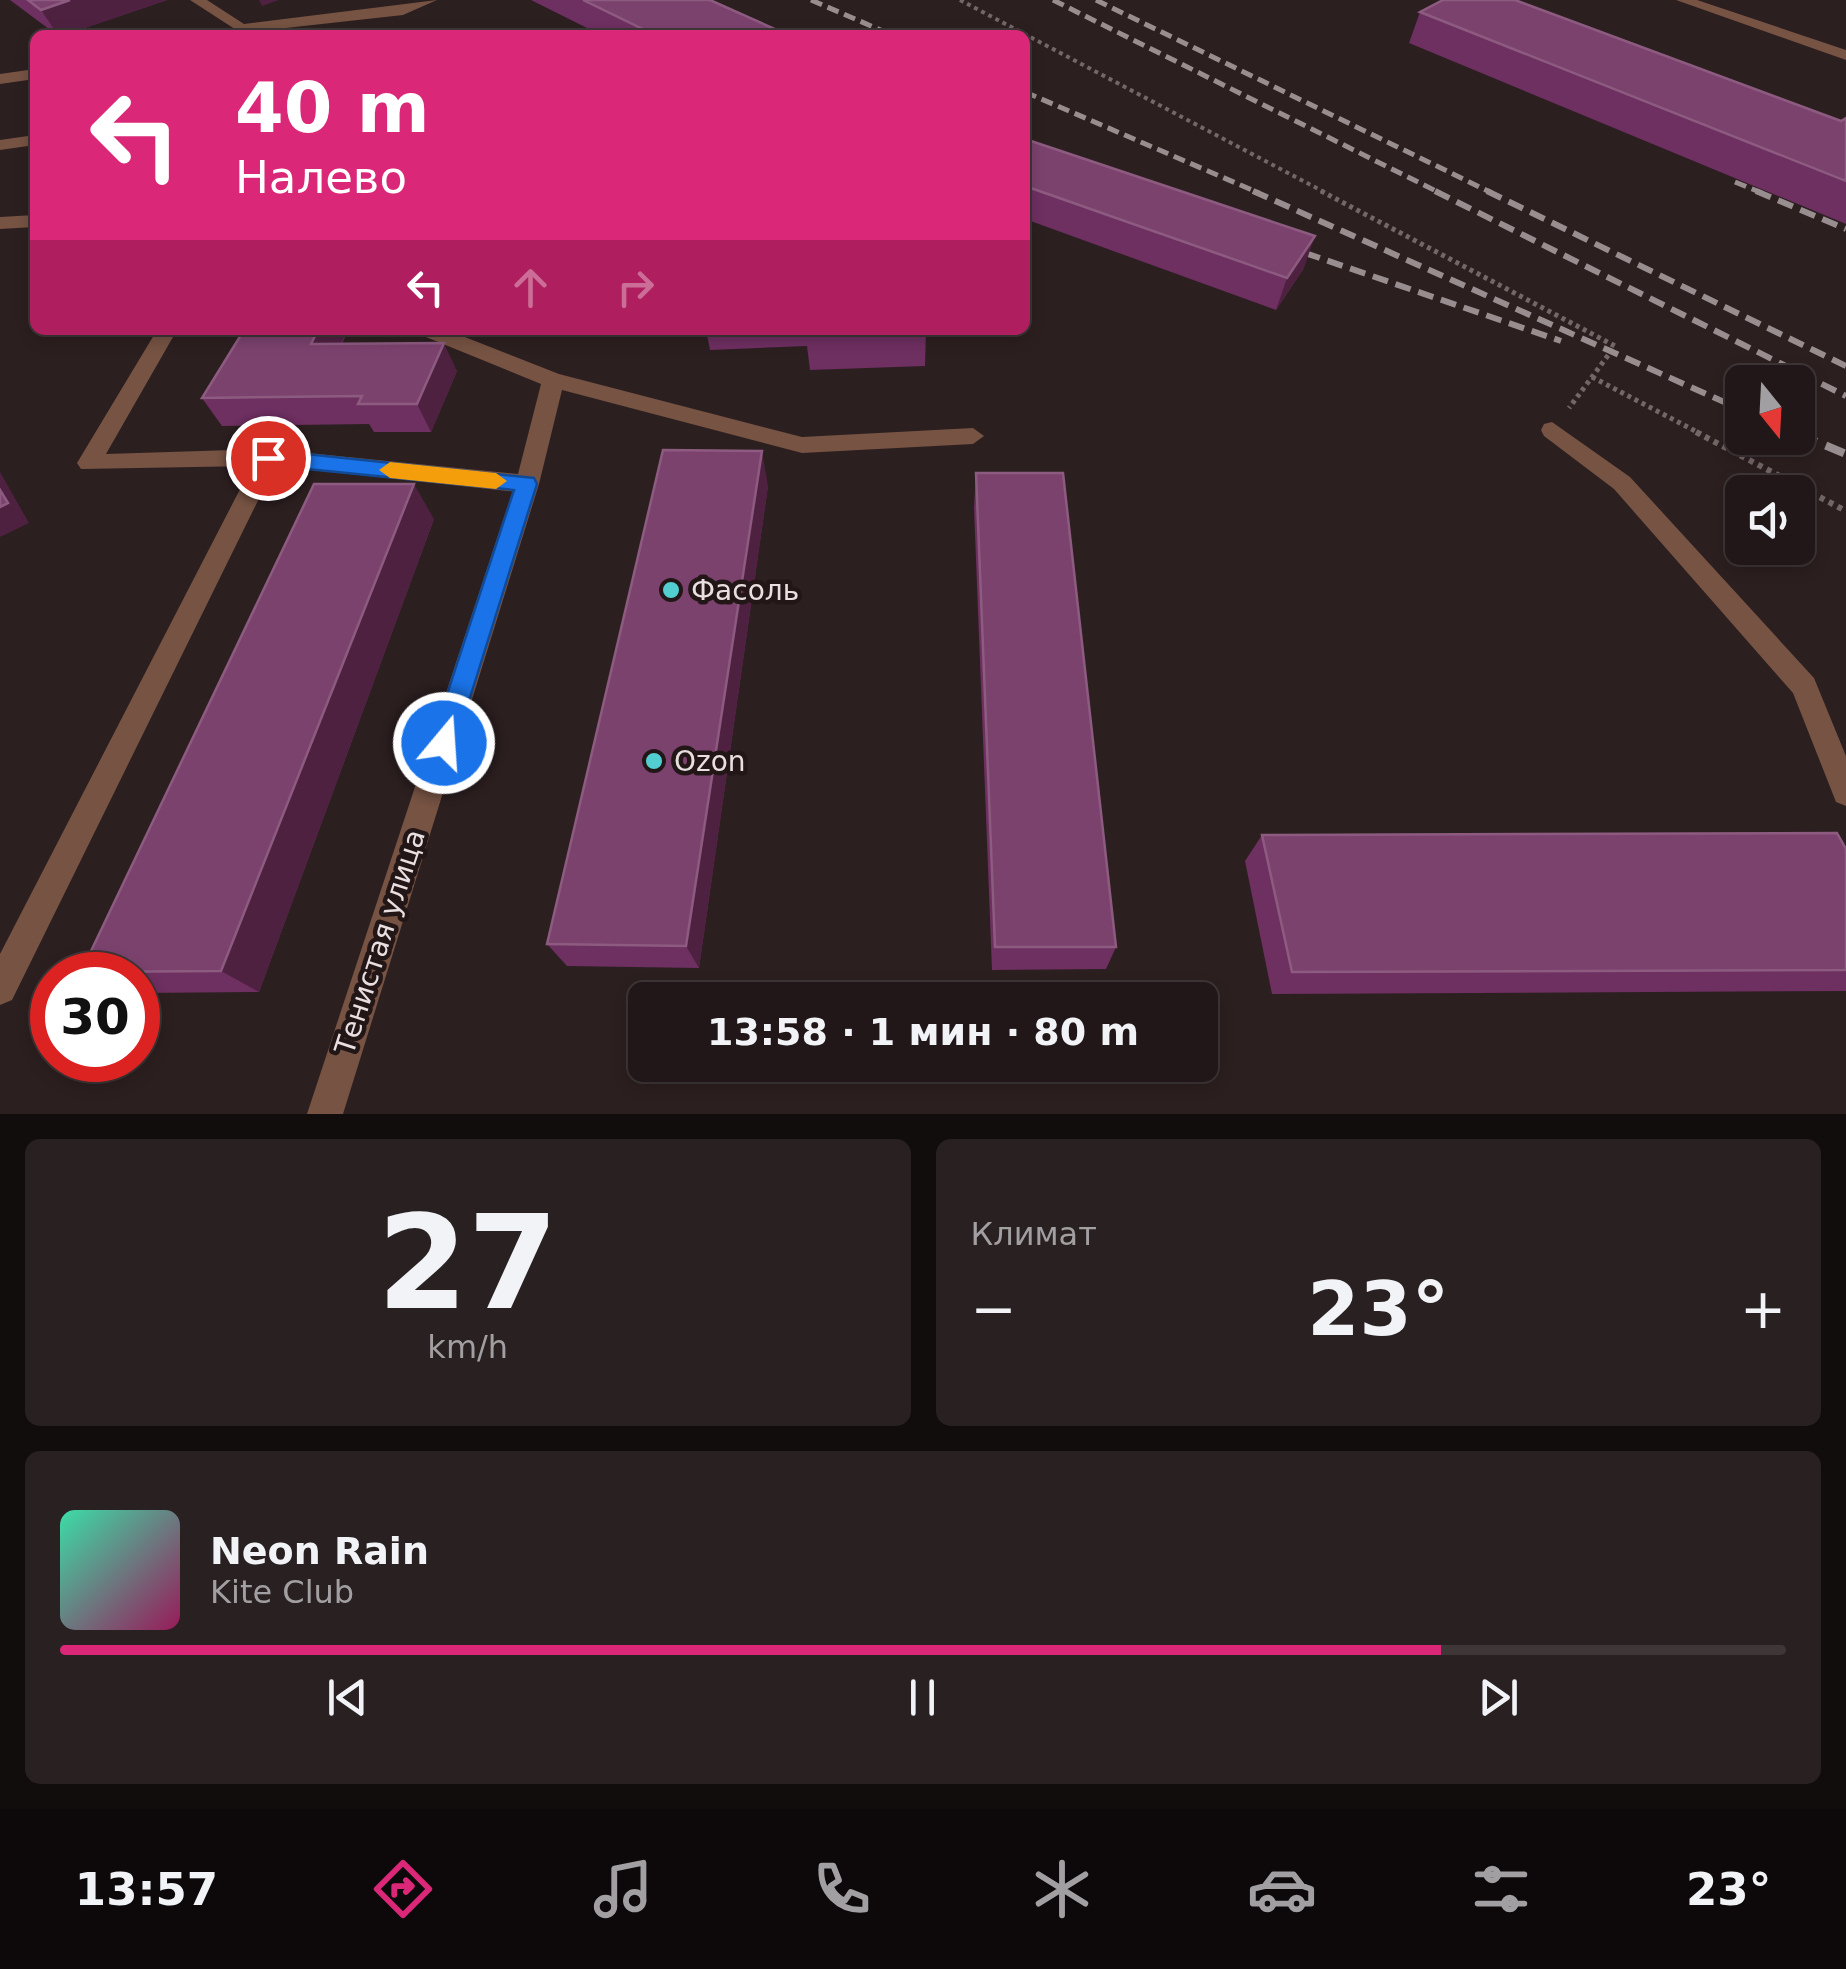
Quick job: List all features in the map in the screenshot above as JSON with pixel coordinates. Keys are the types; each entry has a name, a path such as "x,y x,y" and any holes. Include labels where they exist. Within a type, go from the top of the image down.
{"street":[{"path":"197,0 242,30 402,11 430,0"},
{"path":"1684,0 1846,55"},
{"path":"0,79 30,75"},
{"path":"0,145 30,141"},
{"path":"0,223 30,222"},
{"path":"165,335 89,463 268,458 527,484"},
{"path":"440,335 553,380 802,445 973,436"},
{"name":"Тенистая улица","path":"325,1114 527,484 553,380"},
{"path":"1552,430 1622,483 1804,686 1846,792"},
{"path":"0,988 268,458"}],"path":[{"path":"960,0 1017,30"},
{"path":"1030,37 1616,346 1552,430"},
{"path":"1592,377 1846,511"}],"building":[{"path":"28,0 70,0 41,10"},
{"path":"583,0 710,0 777,30 645,30"},
{"path":"1443,0 1515,0 1841,121 1846,118 1846,181 1420,12"},
{"path":"1030,141 1315,236 1287,278 1030,188"},
{"path":"241,335 316,335 311,344 444,343 417,404 358,404 362,396 202,398"},
{"path":"663,450 762,451 686,946 547,944"},
{"path":"976,473 1063,473 1116,947 995,947"},
{"path":"314,484 414,484 221,971 160,971 160,952 91,952"},
{"path":"0,490 8,503 0,507"},
{"path":"1837,833 1846,849 1846,970 1292,972 1262,835"}],"railway":[{"path":"811,0 880,30"},
{"path":"1053,0 1440,193"},
{"path":"1096,0 1492,193"},
{"path":"1030,94 1259,193"},
{"path":"1735,182 1762,193"},
{"path":"1253,191 1725,402"},
{"path":"1435,191 1846,396"},
{"path":"1487,191 1846,366"},
{"path":"1756,191 1846,229"},
{"path":"1282,245 1561,341"},
{"path":"1815,441 1846,454"}],"slow traffic":[{"path":"390,470 496,481"}],"place":[{"name":"Фасоль","path":"671,590"},
{"name":"Ozon","path":"654,761"}],"route":[{"path":"268,458 527,484 444,743"}]}
